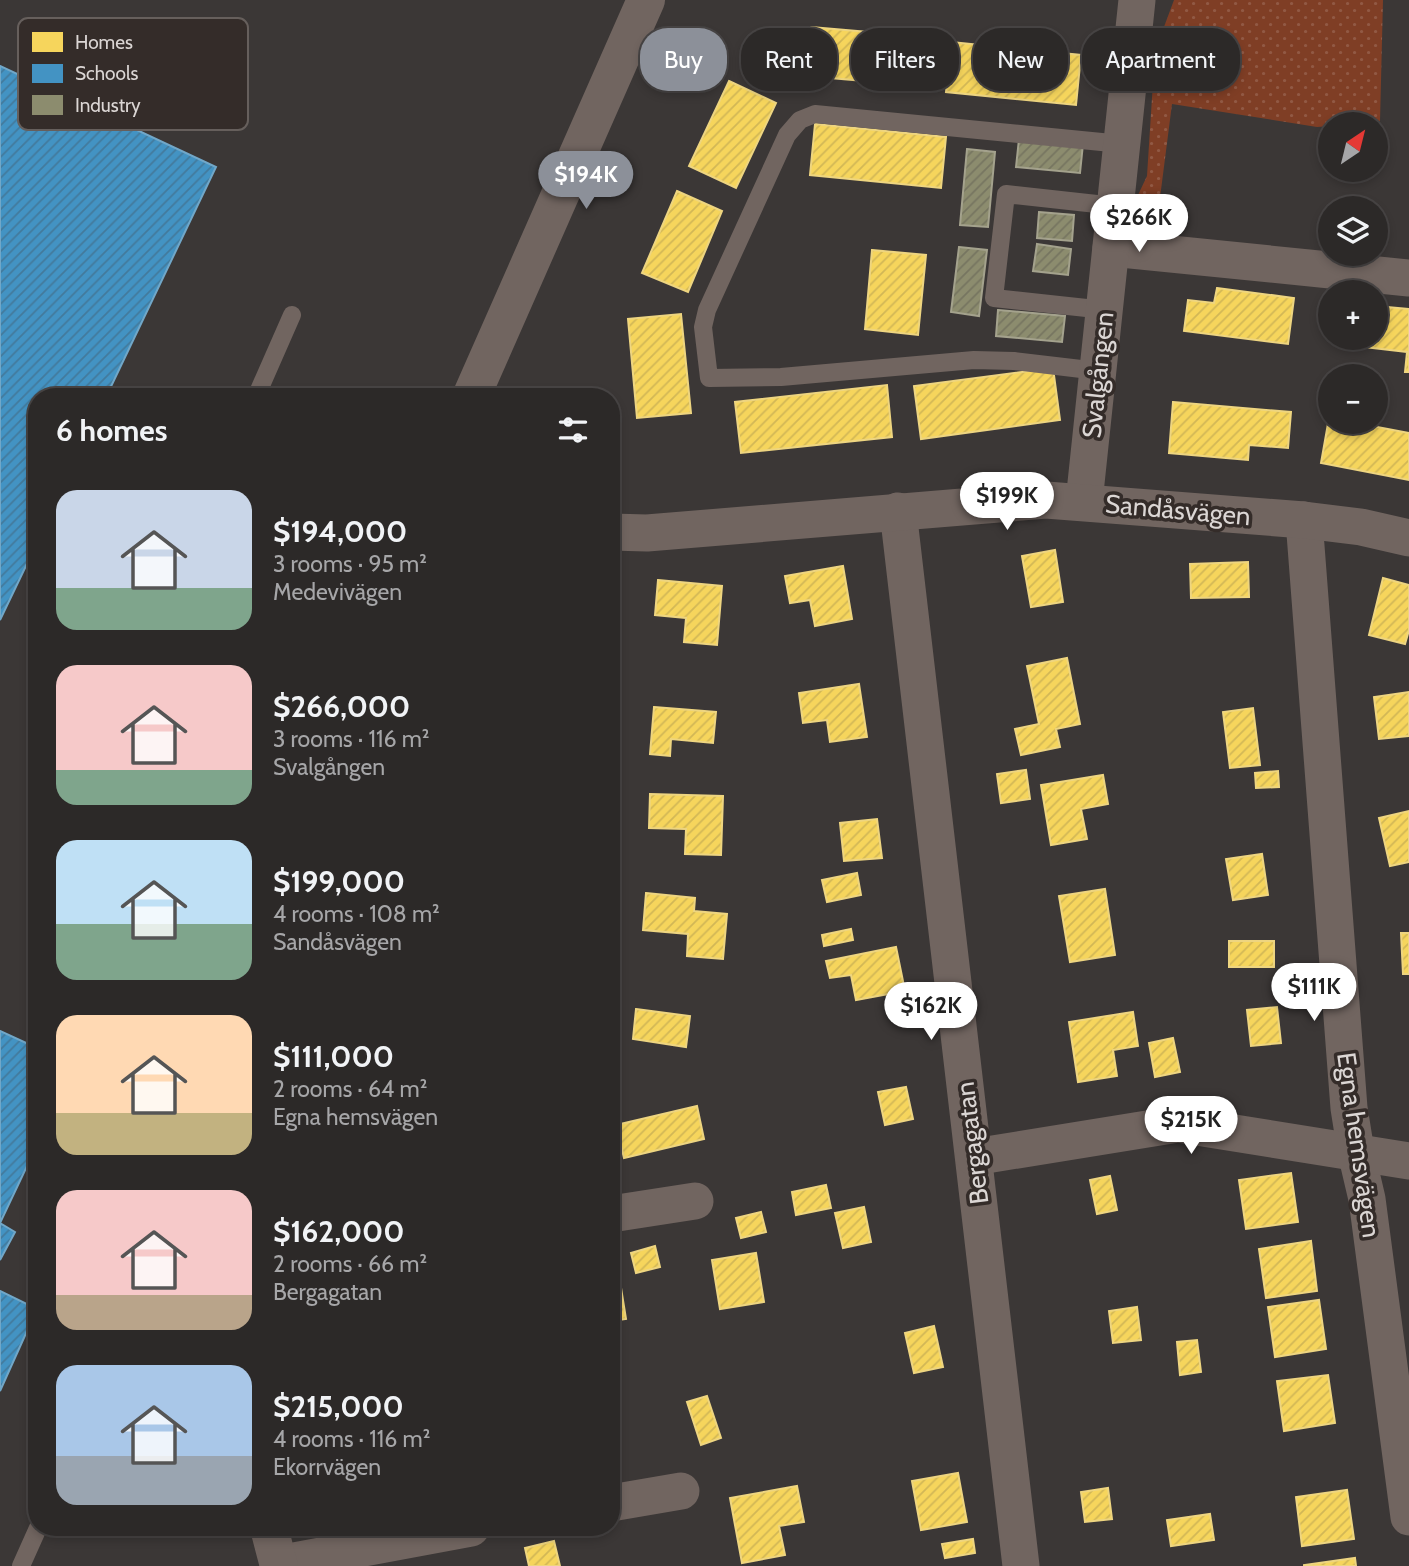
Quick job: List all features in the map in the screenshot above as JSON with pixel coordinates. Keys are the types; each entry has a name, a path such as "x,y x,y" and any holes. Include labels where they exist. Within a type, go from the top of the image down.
{"street":[{"path":"475,388 646,0"},
{"name":"Svalgången","path":"1084,502 1137,0"},
{"path":"1111,248 1409,278"},
{"name":"Sandåsvägen","path":"620,532 646,533 1046,500 1304,520 1361,527 1409,538"},
{"name":"Bergagatan","path":"898,511 1021,1566"},
{"name":"Egna hemsvägen","path":"1304,520 1349,1108 1367,1199 1409,1517"},
{"path":"974,1157 1178,1124 1409,1161"},
{"path":"620,1213 695,1201"},
{"path":"620,1501 681,1491"},
{"path":"271,1536 278,1565 327,1553 425,1536"}],"lane":[{"path":"1098,371 1014,361 974,360 781,377 709,378 703,327 707,310 787,135 800,120 815,114 1122,144"},
{"path":"1105,310 994,298 1006,194 1115,206"},
{"path":"260,388 292,316"},
{"path":"21,1566 34,1536"}],"shaded area":[{"path":"1174,0 1383,0 1380,112 1318,112 1317,127 1172,104 1156,229 1138,221 1138,195 1147,176 1152,91 1240,91 1240,28 1164,28"}],"building: Homes":[{"path":"837,29 851,30 851,80 837,79"},
{"path":"959,43 973,44 973,91 1068,91 1068,54 1081,55 1076,105 946,92 959,91"},
{"path":"729,81 741,87 741,91 750,91 776,103 736,188 689,166 724,91 727,91"},
{"path":"815,124 946,137 941,188 810,175"},
{"path":"677,191 722,211 688,292 642,273"},
{"path":"872,250 926,255 918,335 865,329"},
{"path":"1217,288 1294,298 1288,344 1184,331 1188,300 1214,303"},
{"path":"1388,307 1409,309 1409,372 1405,372 1407,352 1388,350"},
{"path":"681,314 691,413 637,418 628,319"},
{"path":"1053,368 1060,420 921,439 914,386"},
{"path":"887,385 892,437 741,453 735,402"},
{"path":"1173,402 1291,412 1288,448 1249,445 1248,460 1169,453"},
{"path":"1388,429 1409,433 1409,480 1321,463 1326,434 1388,434"},
{"path":"1055,550 1063,602 1031,607 1022,556"},
{"path":"1248,562 1249,597 1191,598 1190,564"},
{"path":"843,566 852,619 815,626 810,600 790,603 785,576"},
{"path":"1383,578 1409,585 1409,630 1405,644 1369,635"},
{"path":"658,580 722,586 717,645 684,642 686,618 655,615"},
{"path":"1067,658 1080,724 1056,729 1060,747 1021,755 1015,729 1039,724 1027,666"},
{"path":"859,684 867,737 830,742 827,720 803,723 799,693"},
{"path":"1409,692 1409,736 1379,739 1374,697"},
{"path":"654,707 716,712 713,743 671,739 670,756 650,754"},
{"path":"1253,708 1260,765 1230,768 1223,712"},
{"path":"1026,770 1030,799 1001,803 997,774"},
{"path":"1278,771 1279,787 1256,788 1255,773"},
{"path":"1103,775 1108,804 1081,809 1087,839 1051,845 1041,785"},
{"path":"650,794 723,796 721,855 685,854 686,829 649,828"},
{"path":"1409,811 1409,862 1390,866 1379,818"},
{"path":"877,819 882,858 844,861 840,823"},
{"path":"1262,854 1268,895 1233,900 1226,859"},
{"path":"857,873 861,895 827,902 822,880"},
{"path":"1105,889 1115,955 1070,962 1059,896"},
{"path":"646,893 695,898 694,911 727,914 723,959 687,956 688,934 643,930"},
{"path":"851,929 853,940 824,946 822,935"},
{"path":"1401,933 1409,933 1409,974 1403,974"},
{"path":"1229,941 1274,941 1274,967 1229,967"},
{"path":"896,947 905,991 856,1000 851,975 830,978 826,961"},
{"path":"1277,1007 1281,1043 1251,1046 1247,1010"},
{"path":"636,1009 690,1016 686,1047 633,1039"},
{"path":"1133,1012 1138,1046 1113,1050 1117,1076 1078,1082 1069,1022"},
{"path":"1173,1038 1180,1072 1155,1077 1149,1043"},
{"path":"906,1087 913,1119 885,1125 878,1092"},
{"path":"697,1106 704,1139 624,1158 620,1124"},
{"path":"1291,1173 1298,1222 1246,1229 1239,1180"},
{"path":"1110,1176 1117,1210 1097,1214 1090,1180"},
{"path":"826,1185 831,1208 796,1215 792,1192"},
{"path":"864,1207 871,1242 843,1248 835,1213"},
{"path":"761,1212 766,1232 741,1238 736,1218"},
{"path":"1311,1241 1317,1291 1266,1298 1259,1249"},
{"path":"655,1246 660,1267 636,1273 631,1253"},
{"path":"756,1253 764,1302 720,1309 712,1260"},
{"path":"620,1282 626,1319 620,1320"},
{"path":"1319,1300 1326,1349 1275,1357 1268,1307"},
{"path":"1137,1307 1141,1340 1113,1343 1109,1311"},
{"path":"934,1326 943,1367 914,1373 905,1333"},
{"path":"1197,1340 1201,1372 1180,1375 1177,1342"},
{"path":"1328,1375 1335,1423 1284,1431 1277,1381"},
{"path":"707,1396 721,1438 701,1445 687,1402"},
{"path":"958,1473 967,1522 921,1530 912,1481"},
{"path":"797,1486 804,1522 779,1526 785,1555 742,1563 730,1498"},
{"path":"1108,1488 1112,1519 1085,1522 1081,1492"},
{"path":"1347,1490 1354,1539 1302,1546 1296,1497"},
{"path":"1210,1514 1214,1540 1171,1546 1167,1520"},
{"path":"973,1539 975,1553 945,1558 942,1544"},
{"path":"554,1541 560,1566 529,1566 525,1548"},
{"path":"1355,1558 1356,1566 1304,1566 1304,1565"}],"building: Schools":[{"path":"0,66 18,74 18,130 137,130 216,167 110,388 28,388 28,562 0,620"},
{"path":"0,1031 28,1044 28,1164 0,1223"},
{"path":"0,1223 15,1232 0,1260"},
{"path":"0,1291 28,1305 28,1329 0,1391"}],"building: Industry":[{"path":"1019,139 1083,144 1080,173 1016,167"},
{"path":"967,149 995,152 988,227 960,225"},
{"path":"1039,212 1074,215 1072,241 1037,238"},
{"path":"1037,244 1071,249 1068,275 1033,271"},
{"path":"959,247 987,250 979,316 951,312"},
{"path":"998,310 1065,316 1062,342 996,336"}]}
